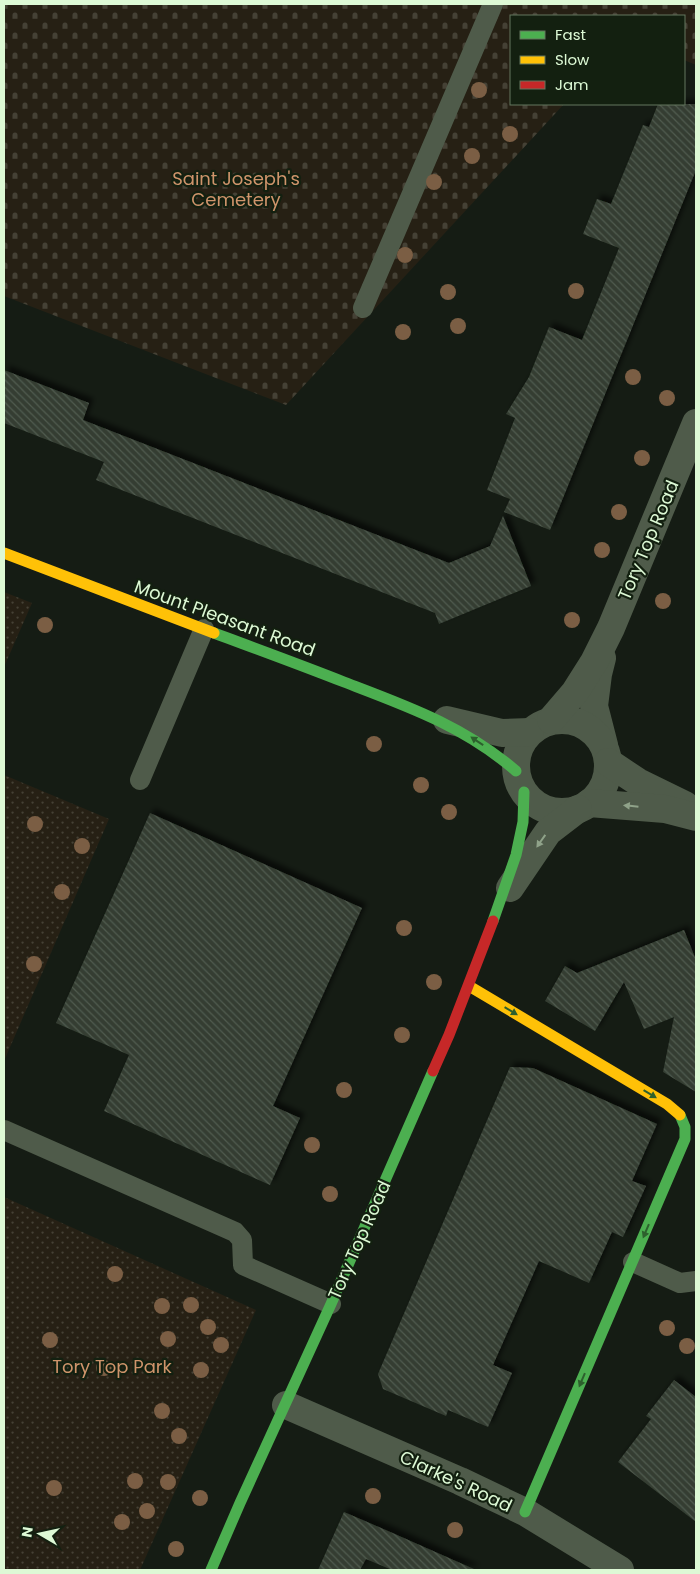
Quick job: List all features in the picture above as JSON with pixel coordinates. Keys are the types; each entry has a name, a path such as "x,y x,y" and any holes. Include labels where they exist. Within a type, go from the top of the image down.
{"street":[{"name":"Tory Top Road","path":"606,753 594,706 598,674 612,628 696,423"},
{"name":"Mount Pleasant Road","path":"4,553 433,717 469,736 496,754 520,782"},
{"name":"Tory Top Road","path":"540,726 575,692 612,628"},
{"path":"433,717 502,733 567,719 582,723 594,732 606,753 638,782 696,810"},
{"path":"540,726 522,744 516,757 520,782 534,803 548,810 563,812 584,806 665,809 696,816"},
{"path":"584,806 598,795 604,785 608,773 606,753"},
{"name":"Tory Top Road","path":"211,1570 332,1304 469,986 516,855 523,822 520,782"},
{"name":"Tory Top Road","path":"498,907 548,832 584,806"},
{"path":"469,986 667,1104 684,1118 687,1129 685,1139 633,1262 525,1512"},
{"name":"Clarke's Road","path":"286,1405 460,1481 525,1512 620,1570"}],"lane":[{"path":"363,308 493,4"},
{"path":"140,780 204,629"},
{"path":"4,1130 235,1232 242,1240 243,1265 332,1304"},
{"path":"633,1262 680,1282 696,1281"}],"green space":[{"name":"Saint Joseph's Cemetery","path":"4,4 696,4 696,65 685,60 685,15 510,15 510,105 563,105 286,405 4,296"},
{"path":"4,592 32,603 4,667"},
{"path":"4,775 109,819 4,1061"},
{"name":"Tory Top Park","path":"4,1197 256,1310 140,1570 4,1570"}],"building":[{"path":"696,104 696,170 550,530 504,512 510,499 487,490 515,418 506,414 529,377 549,327 582,340 619,248 583,234 597,199 611,204 643,125 649,127 658,105"},
{"path":"4,370 89,403 83,420 449,563 490,546 503,516 531,586 439,624 435,613 96,480 104,462 4,423"},
{"path":"150,813 362,908 273,1106 300,1118 270,1185 104,1111 129,1055 56,1023"},
{"path":"684,930 696,960 696,1092 663,1072 674,1017 644,1029 624,982 595,1031 545,1001 565,966 577,973"},
{"path":"510,1067 533,1068 657,1124 632,1181 646,1186 623,1237 612,1232 589,1283 539,1261 493,1365 512,1373 488,1427 448,1410 446,1416 383,1389 378,1374"},
{"path":"674,1380 696,1397 696,1522 618,1462 651,1419 646,1416"},
{"path":"344,1512 476,1570 392,1570 366,1559 360,1570 318,1570"}],"traffic: fast":[{"path":"214,633 390,700 434,719 476,741 516,771"},
{"path":"493,921 516,855 523,822 524,792"},
{"path":"211,1570 331,1304 433,1071"},
{"path":"525,1512 685,1139 685,1127 680,1115"}],"traffic: slow":[{"path":"4,553 214,633"},
{"path":"469,986 667,1104 680,1115"}],"traffic: jam":[{"path":"433,1071 493,921"}]}
